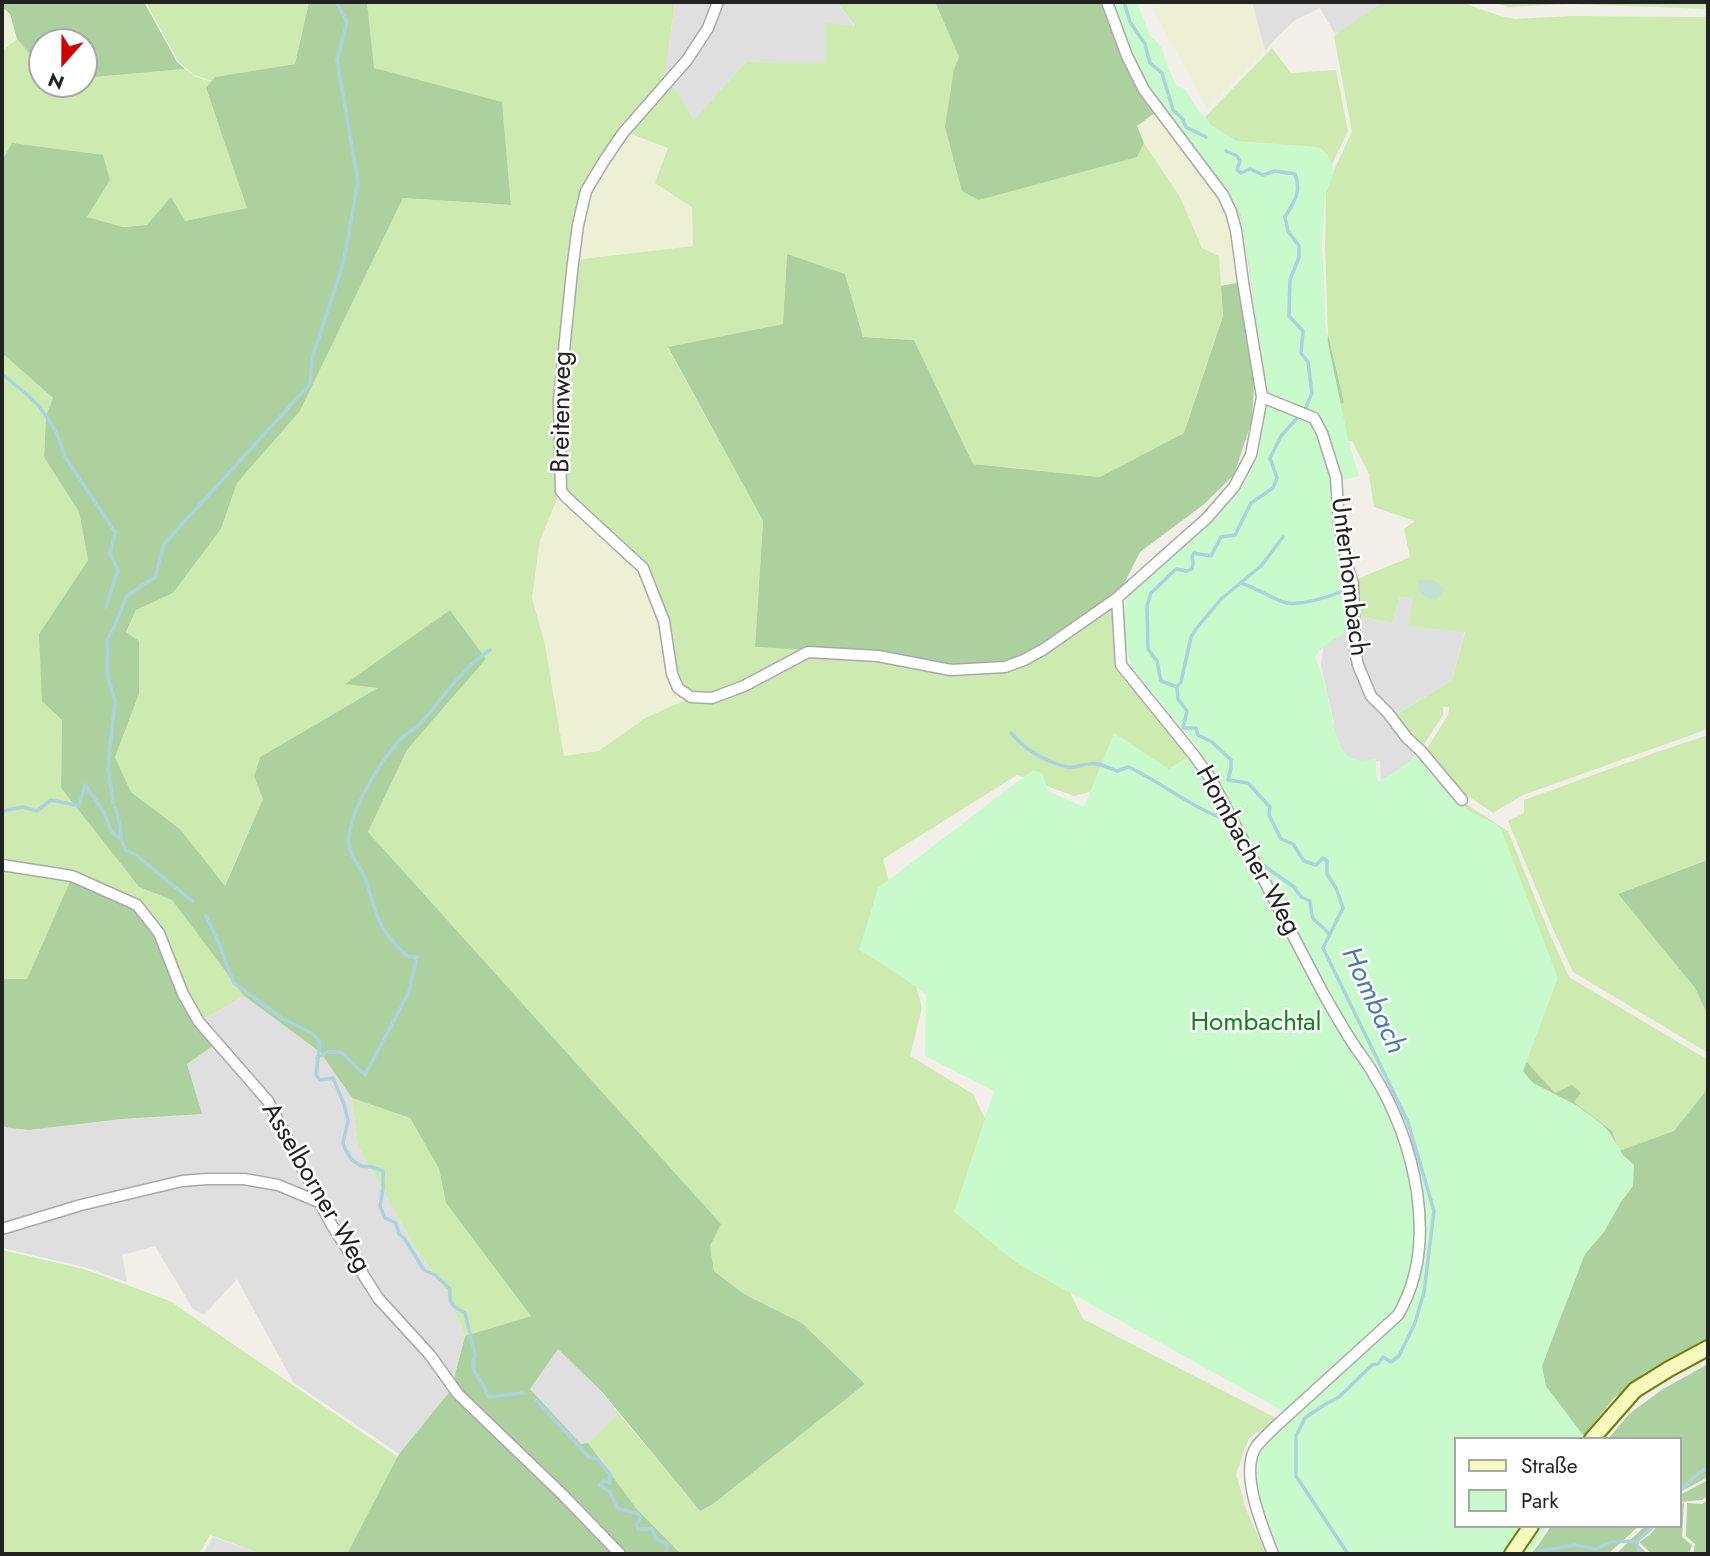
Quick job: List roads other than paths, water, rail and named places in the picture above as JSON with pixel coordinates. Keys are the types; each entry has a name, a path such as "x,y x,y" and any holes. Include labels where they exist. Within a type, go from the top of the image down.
{"main road":[{"path":"1594,1437 1635,1390 1708,1348"},
{"path":"1512,1554 1530,1528"}],"street":[{"name":"Breitenweg","path":"718,2 713,19 687,60 624,132 586,191 572,271 559,400 561,491 643,568 664,621 671,674 678,688 691,696 712,698 744,686 808,652 878,656 951,670 1005,667 1044,649 1117,598"},
{"path":"1107,2 1127,56 1144,90 1223,195 1231,212 1262,397 1251,455 1234,487 1207,518 1117,598"},
{"name":"Unterhombach","path":"1262,397 1314,418 1322,433 1336,477 1339,525 1353,584 1354,651 1358,665 1371,696 1462,800"},
{"name":"Hombacher Weg","path":"1117,598 1121,665 1211,779 1323,993 1375,1075 1401,1133 1417,1187 1417,1258 1407,1300 1398,1315 1256,1446 1252,1454 1250,1485 1273,1554"},
{"name":"Asselborner Weg","path":"2,865 72,876 137,905 159,933 183,994 199,1022 268,1101 347,1251 378,1298 430,1355 458,1394 620,1554"},
{"path":"2,1229 74,1207 182,1181 206,1179 244,1179 278,1185 321,1203"}],"waterway":[{"path":"113,802 108,766 115,701 108,678 107,640 127,596 155,577 164,544 310,384 312,359 343,264 358,182 337,60 347,22 336,2"},
{"name":"Hombach","path":"1124,2 1130,22 1145,44 1150,63 1162,73 1173,110 1182,118 1186,127 1206,137"},
{"name":"Hombach","path":"1226,151 1237,156 1240,161 1237,170 1241,173 1250,169 1263,175 1275,171 1295,174 1297,180 1294,202 1285,217 1288,231 1299,246 1299,257 1290,280 1289,316 1303,331 1301,353 1308,362 1312,393 1305,409"},
{"path":"2,374 39,406 56,431 65,457 115,532 110,554 118,570 106,607"},
{"name":"Hombach","path":"1298,417 1281,436 1270,458 1277,478 1273,488 1251,503 1235,535 1221,537 1211,556 1194,553 1192,569 1176,569 1151,593 1147,606 1148,649 1157,661 1161,681 1177,687 1178,699 1187,711 1183,728 1196,728 1198,735 1212,742 1231,760 1228,780 1248,783 1270,807 1269,815 1281,839 1293,844 1304,861 1316,865 1323,858 1327,861 1327,874 1336,888 1343,908 1323,948 1408,1122 1434,1211 1424,1292 1415,1323 1399,1356 1391,1362 1383,1357 1378,1364 1372,1365 1339,1397 1305,1418 1296,1436 1296,1476 1348,1554"},
{"path":"1177,687 1181,682 1191,637 1196,629 1221,599 1261,566 1283,537"},
{"path":"1241,583 1289,603 1313,601 1343,591"},
{"path":"317,1058 327,1052 341,1052 365,1075 409,992 417,957 408,957 385,932 365,878 351,854 349,834 358,805 374,775 401,739 420,724 461,675 490,650"},
{"path":"1011,733 1035,754 1062,766 1097,764 1117,771 1128,767 1202,809 1230,821"},
{"path":"2,811 23,807 37,811 51,800 79,806 85,785 104,812 111,831 121,840 126,850 136,855 192,901"},
{"path":"115,807 121,839"},
{"path":"1263,865 1294,887 1301,897 1310,901 1313,918 1328,933"},
{"path":"206,916 234,983 283,1019 313,1034 320,1042 316,1075 320,1080 333,1078 344,1104 348,1121 343,1143 345,1149 352,1160 361,1166 383,1171 380,1206 385,1218 396,1223 399,1234 424,1270 435,1275 450,1289 452,1304 465,1313 475,1355 474,1369 486,1393 489,1397 523,1393"},
{"path":"536,1400 589,1457 597,1459 610,1474 610,1483 603,1481 600,1485 610,1492 617,1508 638,1514 638,1529 652,1529 656,1539 667,1544 666,1554"},
{"path":"1682,1489 1708,1467"},
{"name":"Hombach","path":"1644,1554 1639,1552 1637,1541 1652,1528"},
{"name":"Hombach","path":"1538,1554 1540,1551 1575,1545 1595,1549 1611,1542 1637,1541"}],"park label":[{"name":"Hombachtal","path":"1256,1024"}]}
